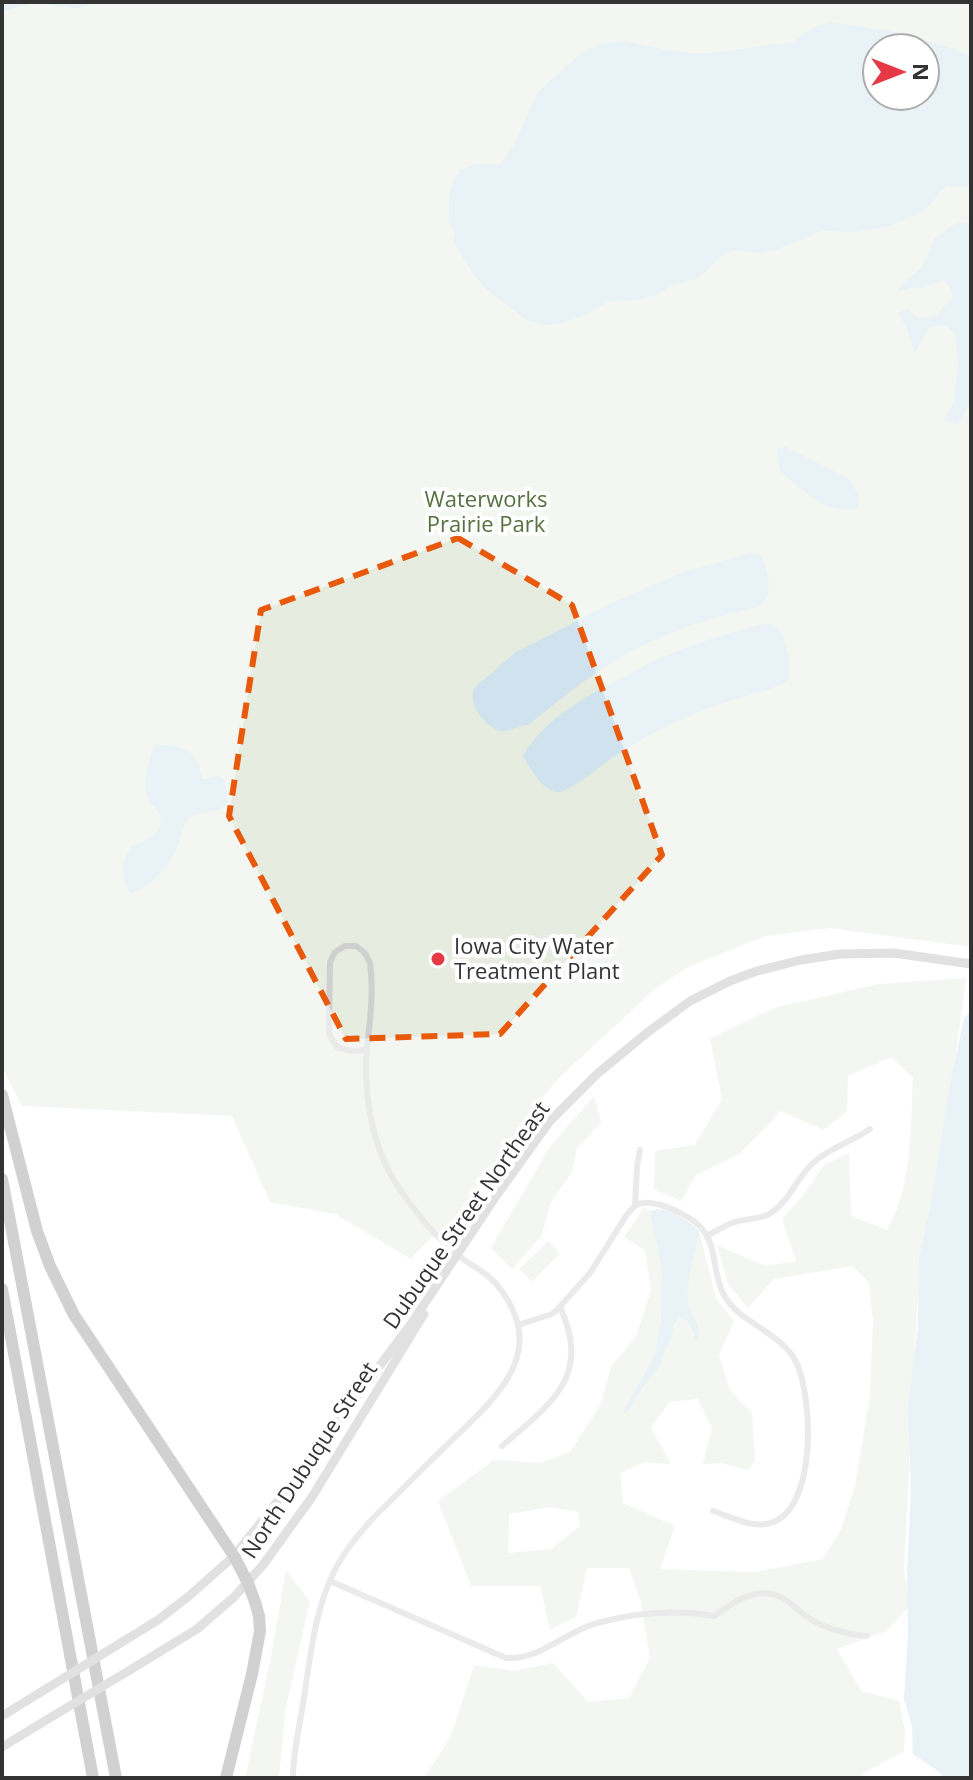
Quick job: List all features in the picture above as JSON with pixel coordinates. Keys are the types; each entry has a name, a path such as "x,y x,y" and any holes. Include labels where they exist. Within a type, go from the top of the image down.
{"highway":[{"path":"2,1095 37,1231 74,1315 234,1556 248,1583 259,1616 259,1643 226,1778"},
{"path":"2,1179 116,1778"},
{"path":"2,1289 93,1778"}],"main road":[{"name":"Dubuque Street Northeast","path":"2,1716 158,1620 234,1556 382,1364 532,1144 558,1112 597,1074 669,1015 730,981 757,971 824,955 894,953 971,964"},
{"name":"North Dubuque Street","path":"2,1747 197,1629 248,1583 312,1497 418,1327 451,1266"}],"street":[{"path":"293,1778 322,1603 339,1560 356,1537 494,1396 507,1379 519,1351 518,1325 511,1304 487,1275 458,1255 416,1211 399,1190 385,1164 374,1134 367,1097 370,963 365,953 356,946 345,946 335,952 330,962 329,1034 337,1047 351,1051 367,1050"},
{"path":"707,1236 733,1222 771,1214 788,1198 809,1167 821,1156 870,1129"},
{"path":"635,1206 640,1150"},
{"path":"518,1325 552,1314 560,1307 590,1273 635,1206 652,1203 671,1209 704,1230 724,1296 790,1351 802,1374 809,1441 801,1483 789,1513 764,1525 713,1511"},
{"path":"502,1446 554,1400 566,1378 571,1359 570,1334 560,1307"},
{"path":"330,1581 506,1658 535,1654 595,1623 632,1616 680,1613 714,1616 734,1601 753,1594 778,1596 822,1625 867,1636"}],"highlighted area":[{"path":"458,538 572,605 662,855 500,1034 346,1039 229,816 261,610"}],"green space":[{"name":"Waterworks Prairie Park","path":"97,2 971,2 971,947 830,928 766,936 690,966 656,988 562,1075 527,1115 445,1242 438,1235 431,1238 411,1259 335,1214 270,1202 232,1116 22,1106 2,1067 2,12 33,3 77,9"},
{"path":"966,978 947,1122 917,1307 904,1570 910,1606 886,1631 837,1649 861,1691 899,1701 905,1730 904,1751 862,1774 862,1778 424,1778 451,1736 474,1665 514,1671 553,1663 588,1702 629,1698 650,1658 641,1603 629,1568 587,1568 576,1617 550,1630 540,1586 471,1586 438,1501 494,1460 539,1463 570,1452 601,1404 611,1367 636,1337 651,1290 645,1250 624,1237 644,1208 699,1231 716,1298 734,1321 719,1355 730,1390 752,1413 755,1461 748,1470 721,1463 703,1464 712,1428 698,1399 669,1402 651,1428 671,1464 643,1462 620,1474 623,1503 675,1526 660,1569 756,1572 823,1559 841,1529 855,1486 870,1395 873,1320 869,1283 852,1266 774,1279 748,1308 728,1284 717,1245 765,1266 796,1261 782,1219 824,1165 849,1153 851,1216 887,1230 906,1176 913,1078 891,1057 848,1076 847,1112 823,1130 781,1111 741,1153 696,1175 681,1201 654,1189 655,1151 695,1145 722,1099 710,1039 774,1008 879,984","holes":["550,1507 578,1512 580,1526 551,1549 508,1553 509,1514"]},
{"path":"594,1096 601,1123 577,1148 572,1172 551,1202 542,1235 512,1269 491,1248 549,1148"},
{"path":"548,1241 560,1254 532,1282 519,1269"},
{"path":"286,1571 310,1601 285,1712 279,1778 245,1778 271,1657"}],"water":[{"path":"2,2 97,2 77,9 33,3 2,12"},
{"path":"829,22 895,32 861,32 861,112 941,112 941,45 971,57 971,186 947,186 922,212 887,227 857,232 821,231 778,249 758,253 736,250 725,253 697,279 671,285 659,294 638,300 607,302 583,316 562,323 546,325 528,321 486,289 471,271 453,240 455,234 449,221 453,181 460,170 475,164 502,163 516,141 537,93 580,54 602,43 624,41 671,51 712,53 793,42"},
{"path":"956,223 971,223 971,400 958,425 943,420 954,403 958,366 956,335 946,325 928,328 915,353 898,313 908,309 918,319 936,315 953,297 950,286 942,280 924,288 898,292 902,284 923,266 934,239"},
{"path":"786,447 849,479 859,496 858,509 835,509 825,505 780,471 777,449"},
{"path":"751,553 760,554 769,583 767,597 757,607 683,628 630,652 591,676 528,725 498,730 477,711 473,700 474,688 516,652 614,602 684,572"},
{"path":"764,624 777,627 785,644 789,679 783,684 711,707 667,726 562,791 556,792 546,787 523,756 555,719 595,692 671,654"},
{"path":"154,746 178,747 190,753 198,763 202,779 219,775 224,779 228,801 219,809 191,817 184,825 178,846 165,868 145,887 130,893 124,875 126,857 132,845 149,838 160,824 158,812 147,796 146,784"},
{"path":"971,1011 971,1778 945,1778 913,1754 912,1726 904,1699 911,1491 908,1407 918,1326 919,1258 964,1018"},
{"path":"657,1209 680,1216 699,1231 688,1298 699,1336 695,1341 694,1332 686,1319 679,1318 674,1324 661,1365 628,1411 623,1413 655,1355 661,1321 662,1268 651,1217 652,1211"}],"place":[{"name":"Iowa City Water Treatment Plant","path":"438,959"}]}
